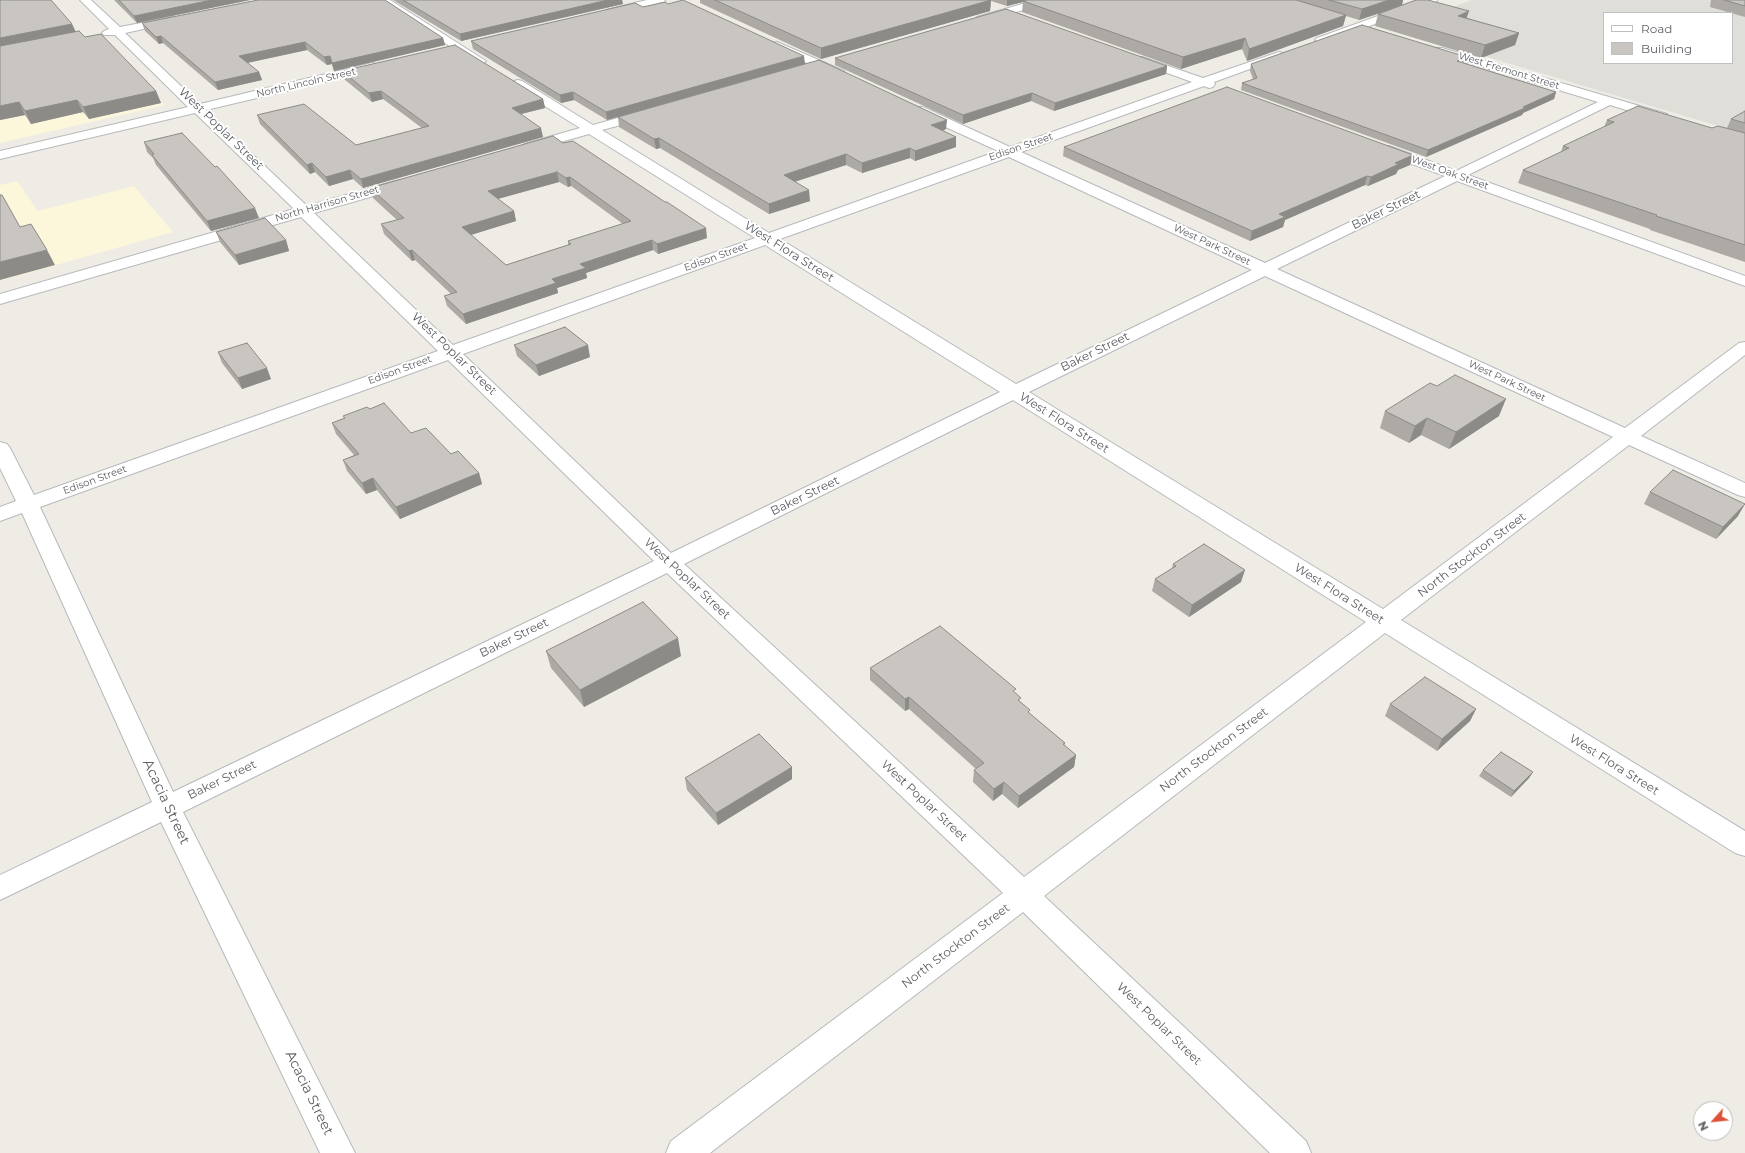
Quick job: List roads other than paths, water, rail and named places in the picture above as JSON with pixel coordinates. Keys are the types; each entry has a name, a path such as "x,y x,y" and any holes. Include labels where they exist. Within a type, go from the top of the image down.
{"street":[{"name":"West Poplar Street","path":"85,0 199,108 669,563 1024,895 1294,1153"},
{"name":"West Flora Street","path":"383,0 1745,845"},
{"path":"598,14 660,0"},
{"path":"968,22 1047,0"},
{"path":"1307,45 1432,0"},
{"path":"987,5 1028,20"},
{"path":"96,36 180,19"},
{"path":"1338,19 1382,33"},
{"path":"764,39 854,80"},
{"name":"West Fremont Street","path":"1427,46 1677,122"},
{"name":"Edison Street","path":"0,514 1292,50"},
{"path":"1123,54 1225,90"},
{"path":"804,69 834,60"},
{"name":"North Lincoln Street","path":"0,155 381,66"},
{"name":"Baker Street","path":"0,888 669,563 1264,269 1609,101"},
{"name":"West Park Street","path":"904,103 1745,491"},
{"path":"515,151 660,110"},
{"name":"West Oak Street","path":"1375,145 1745,281"},
{"name":"North Harrison Street","path":"0,299 409,181"},
{"name":"North Stockton Street","path":"683,1153 1745,347"},
{"name":"Acacia Street","path":"0,448 28,504 167,807 338,1153"}]}
